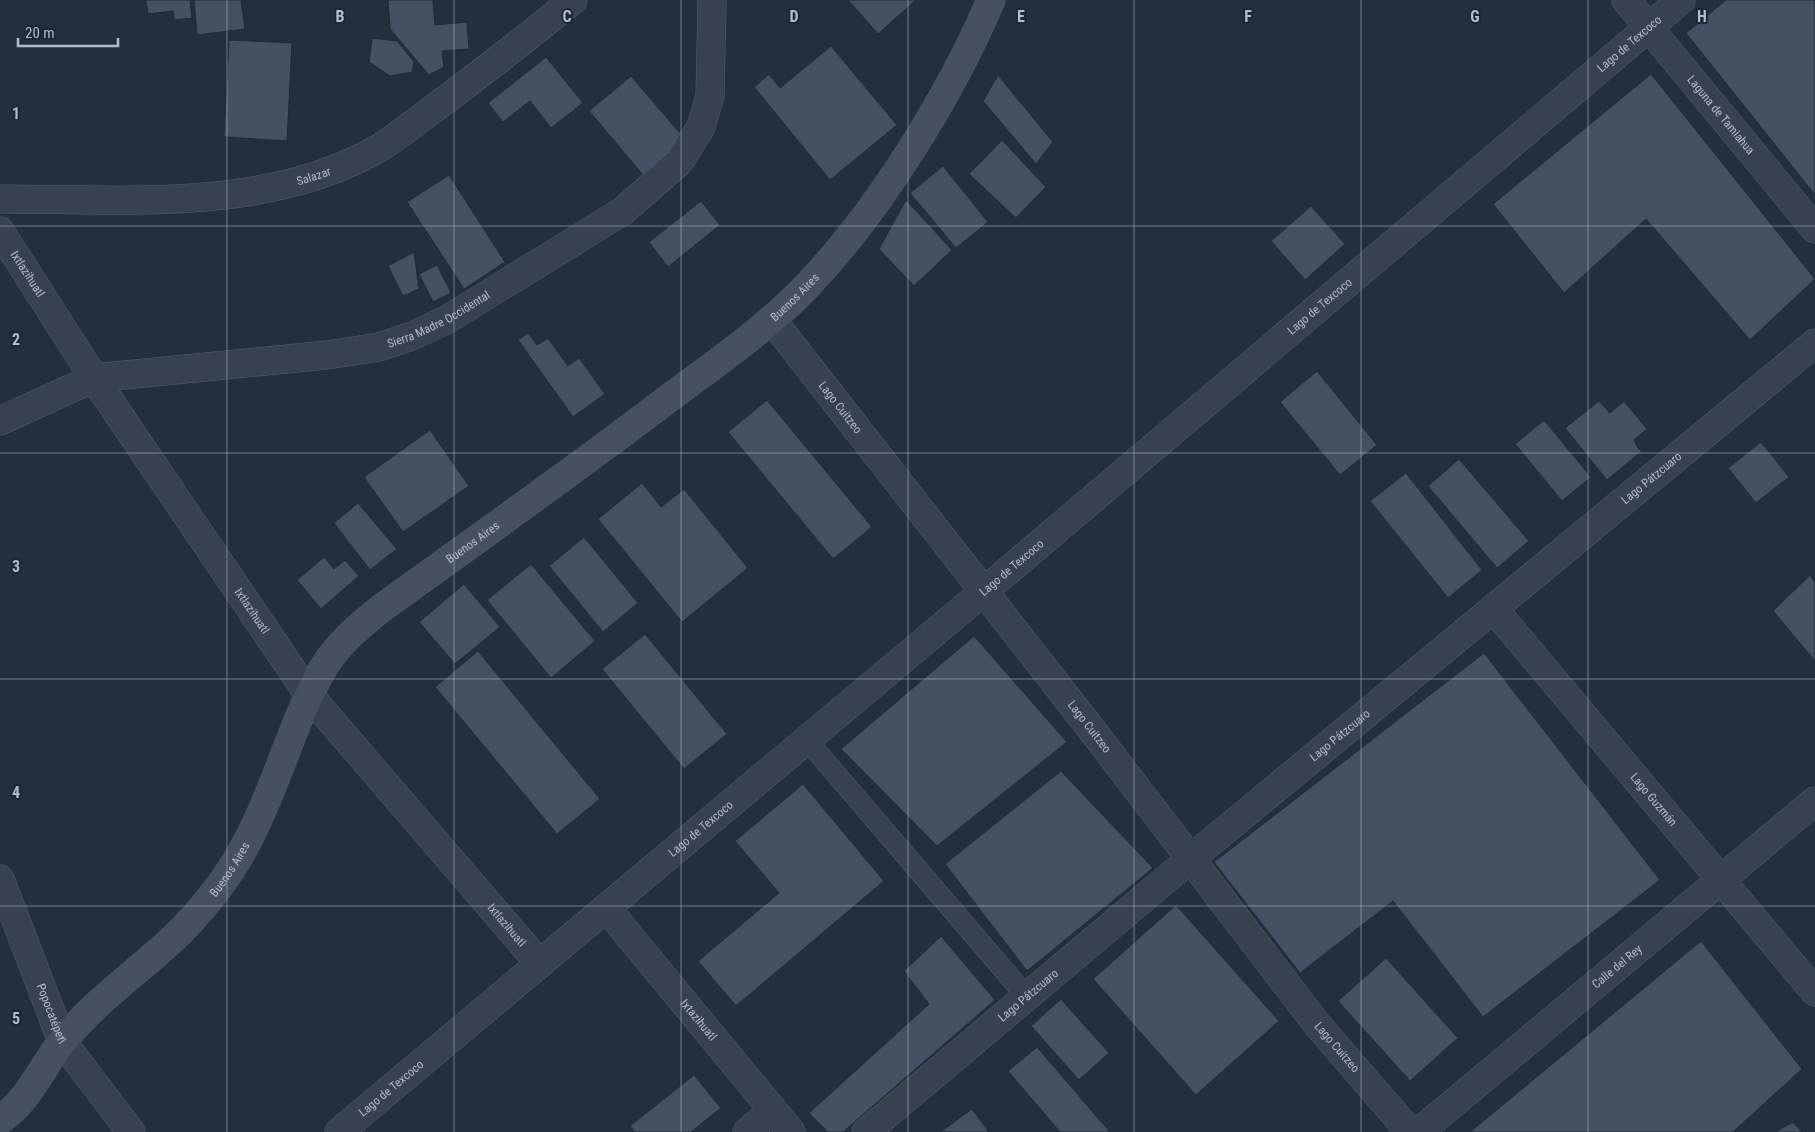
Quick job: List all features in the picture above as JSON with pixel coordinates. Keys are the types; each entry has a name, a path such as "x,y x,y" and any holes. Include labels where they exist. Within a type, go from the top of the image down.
{"street":[{"name":"Salazar","path":"0,199 167,199 216,197 277,187 323,173 381,147 500,60 573,0"},
{"name":"Buenos Aires","path":"0,1120 28,1094 62,1041 114,989 180,931 207,903 228,876 248,841 309,695 326,664 340,645 362,624 555,484 772,320 813,279 850,236 882,191 939,102 975,38 991,0"},
{"name":"Laguna de Tamiahua","path":"1626,0 1815,230"},
{"name":"Lago de Texcoco","path":"339,1132 983,592 1681,0"},
{"name":"Sierra Madre Occidental","path":"0,421 94,378 327,356 379,348 412,336 448,319 623,211 679,162 701,127 710,96 712,2"},
{"name":"Ixtlazihuatl","path":"0,231 94,378 309,695 540,964"},
{"name":"Lago Cuitzeo","path":"772,320 1092,730 1189,860 1316,1023 1410,1132"},
{"name":"Lago Pátzcuaro","path":"866,1132 1189,860 1815,343"},
{"name":"Lago Guzmán","path":"1493,608 1815,992"},
{"name":"Calle del Rey","path":"1419,1132 1723,880 1815,801"},
{"name":"Popocatépetl","path":"0,879 62,1041 131,1132"},
{"name":"Ixtazihuatl","path":"606,909 791,1132"},
{"path":"746,1132 773,1110"}],"lane":[{"path":"806,739 1026,997"}],"building":[{"path":"146,0 190,0 192,18 174,20 173,11 148,14"},
{"path":"194,0 241,0 245,29 197,35"},
{"path":"388,0 433,0 435,25 467,22 469,49 442,51 444,67 429,75 390,29"},
{"path":"848,0 916,0 878,34"},
{"path":"1726,0 1815,0 1815,195 1686,33"},
{"path":"372,38 397,41 414,62 412,72 390,76 369,62"},
{"path":"229,40 292,43 287,141 224,137"},
{"path":"831,46 897,125 830,180 754,87 769,74 780,88"},
{"path":"546,57 583,103 551,128 530,101 503,122 488,103"},
{"path":"1651,74 1815,279 1750,340 1646,219 1564,293 1493,204"},
{"path":"998,75 1053,142 1036,164 983,101"},
{"path":"631,76 685,139 643,175 589,111"},
{"path":"1002,140 1046,187 1016,218 969,174"},
{"path":"943,166 988,222 956,248 910,193"},
{"path":"449,175 505,262 464,289 407,202"},
{"path":"906,200 952,250 914,286 879,249"},
{"path":"701,201 720,225 668,267 649,242"},
{"path":"1311,206 1345,244 1305,280 1271,241"},
{"path":"414,252 419,289 403,296 388,266"},
{"path":"437,265 451,293 433,302 419,274"},
{"path":"528,333 537,345 548,338 568,366 579,358 605,394 573,417 518,340"},
{"path":"1317,371 1377,445 1340,475 1280,402"},
{"path":"767,400 872,527 833,559 728,432"},
{"path":"1599,401 1610,413 1624,401 1647,429 1634,440 1642,451 1607,480 1565,428"},
{"path":"1544,420 1591,477 1562,501 1515,444"},
{"path":"430,430 469,486 403,532 364,477"},
{"path":"1761,442 1789,477 1756,503 1728,468"},
{"path":"1459,459 1529,541 1497,568 1428,486"},
{"path":"1406,473 1482,570 1448,598 1370,501"},
{"path":"642,483 661,507 684,489 748,568 682,622 598,519"},
{"path":"358,503 397,549 370,570 334,523"},
{"path":"584,537 638,603 603,632 549,566"},
{"path":"324,557 334,569 345,560 359,576 321,609 297,580"},
{"path":"531,564 595,641 551,678 487,600"},
{"path":"1810,575 1815,582 1815,661 1773,611"},
{"path":"464,584 500,627 455,664 419,622"},
{"path":"645,634 727,734 684,769 602,669"},
{"path":"974,636 1067,742 937,846 841,749"},
{"path":"478,651 600,799 557,834 435,687"},
{"path":"1484,653 1660,880 1483,1017 1393,901 1300,973 1214,862"},
{"path":"1061,771 1153,868 1027,971 945,864"},
{"path":"803,784 884,881 736,1006 698,961 779,893 735,841"},
{"path":"1176,905 1279,1021 1196,1095 1093,979"},
{"path":"941,936 995,1000 843,1132 828,1132 809,1113 929,1004 904,971"},
{"path":"1701,941 1802,1069 1733,1132 1470,1132"},
{"path":"1386,958 1458,1038 1410,1081 1338,1001"},
{"path":"1061,999 1109,1053 1079,1080 1031,1026"},
{"path":"1037,1047 1110,1132 1060,1132 1008,1071"},
{"path":"694,1075 721,1108 691,1132 635,1132 630,1126"},
{"path":"972,1109 989,1132 940,1132"},
{"path":"1793,1122 1802,1132 1775,1132"}]}
